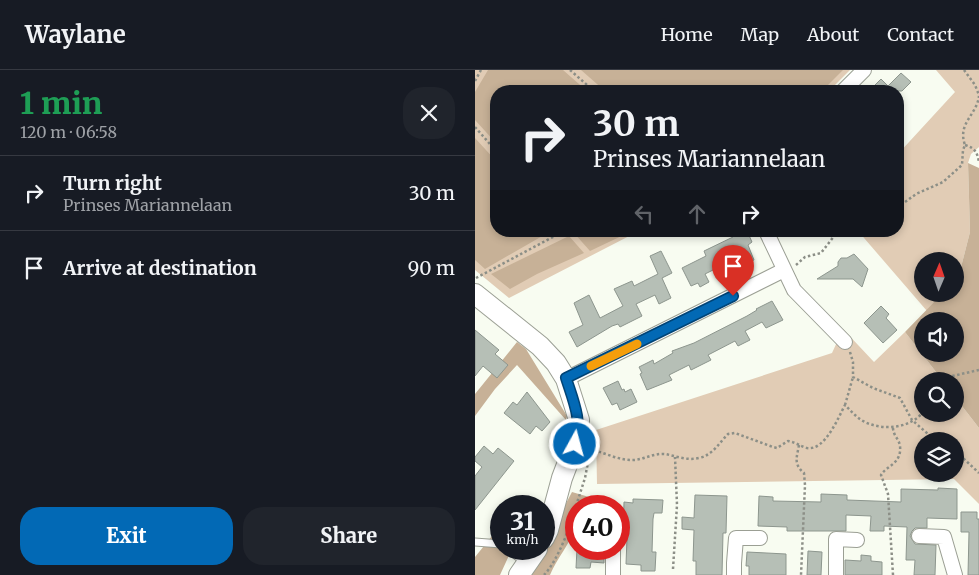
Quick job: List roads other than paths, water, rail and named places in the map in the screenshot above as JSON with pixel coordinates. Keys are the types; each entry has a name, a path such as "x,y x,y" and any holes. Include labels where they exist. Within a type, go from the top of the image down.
{"street":[{"path":"849,85 864,70"},
{"path":"769,237 794,290 845,342"},
{"path":"566,378 784,270"},
{"path":"475,294 540,346 556,363 566,378 579,420 578,436 562,478 555,506"},
{"path":"919,536 944,537 955,575"},
{"path":"735,575 736,538 760,538"},
{"path":"836,575 836,539 857,540"},
{"path":"613,560 613,575"}],"lane":[{"path":"475,542 490,543"}]}
